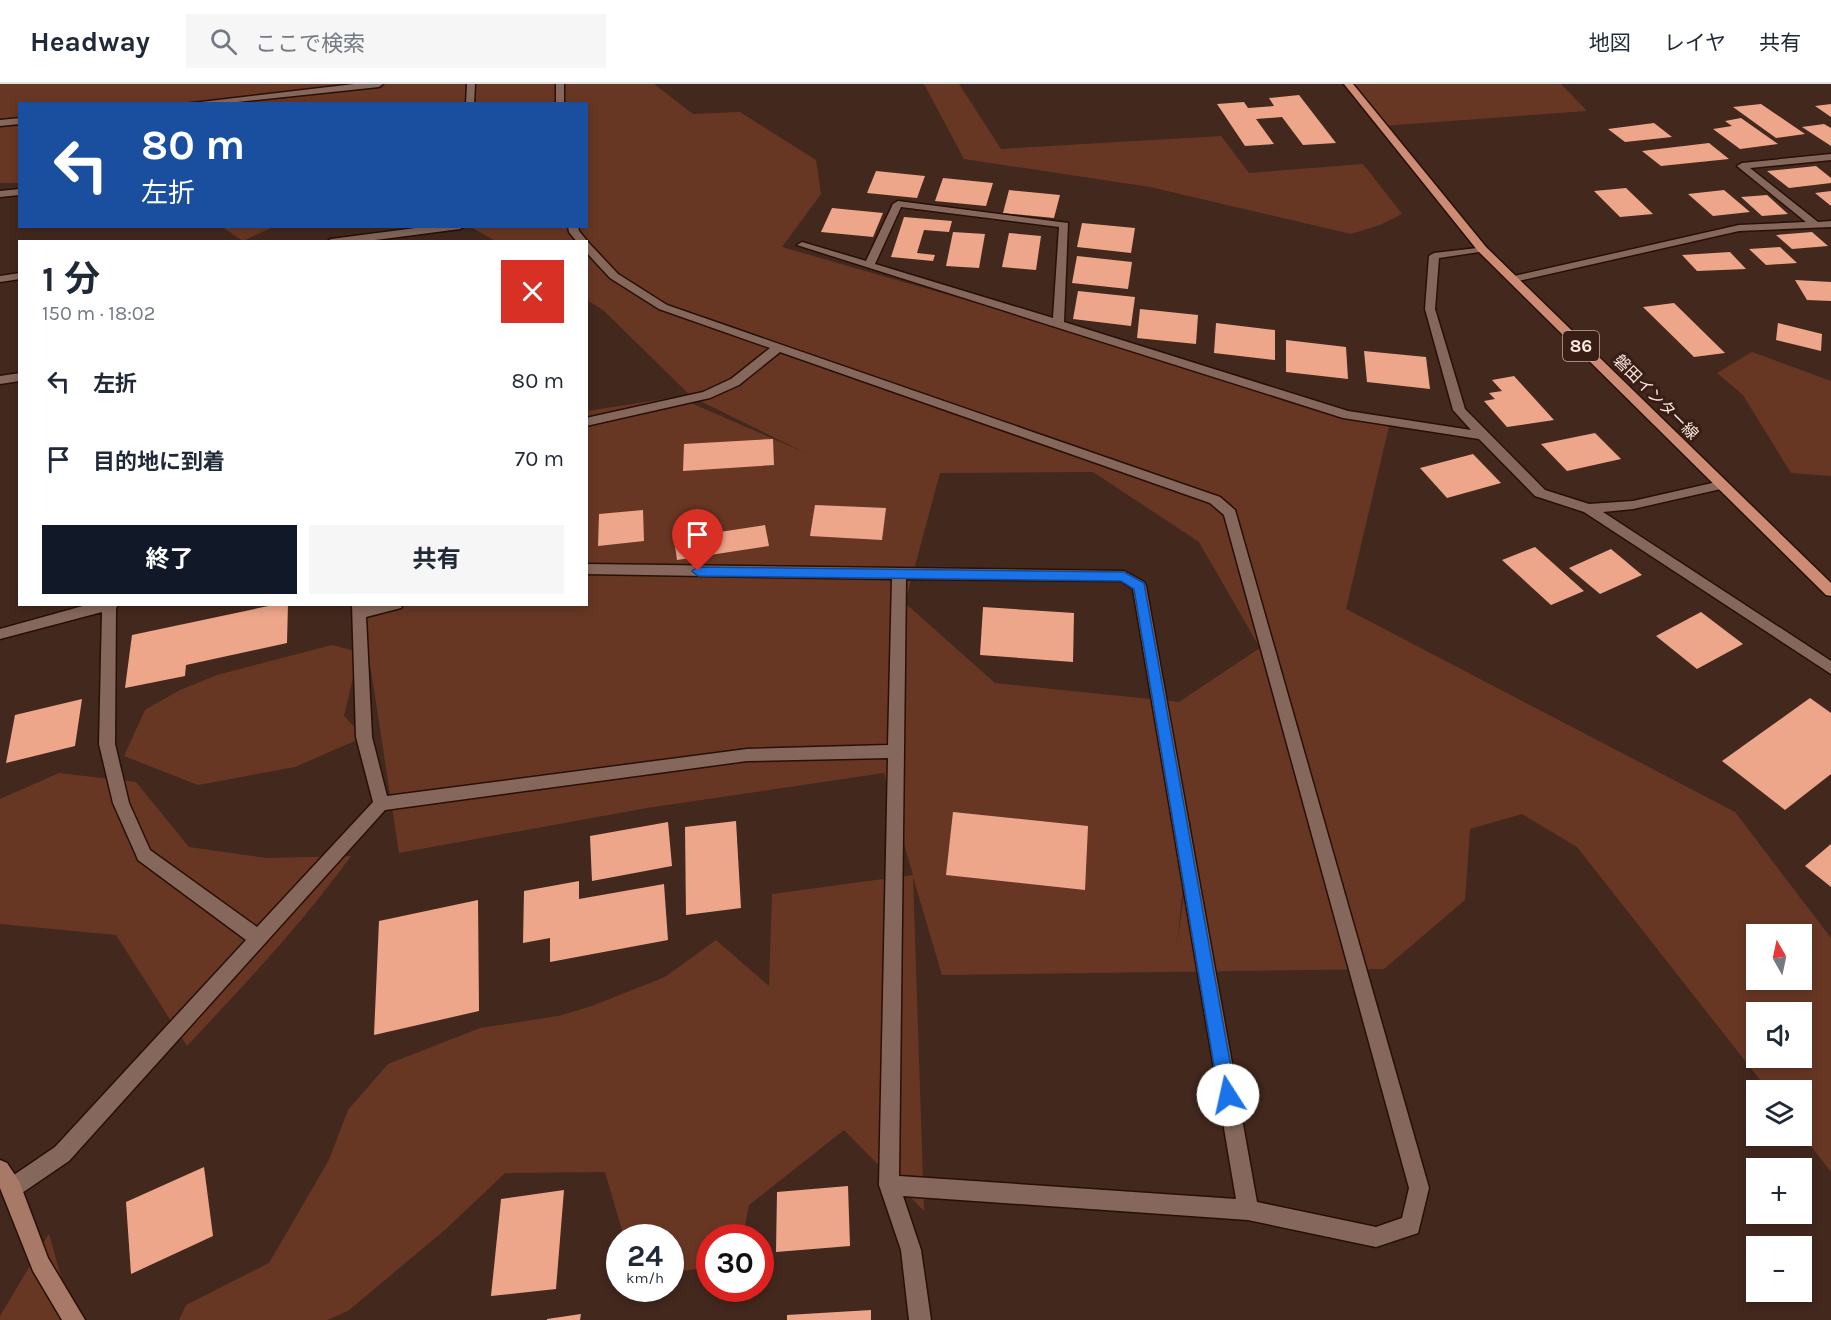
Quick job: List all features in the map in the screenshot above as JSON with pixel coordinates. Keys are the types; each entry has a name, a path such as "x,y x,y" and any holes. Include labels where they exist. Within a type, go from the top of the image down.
{"main road":[{"name":"磐田インター線","path":"1348,84 1482,249 1831,591"}],"street":[{"path":"207,102 380,84"},
{"path":"470,102 471,84"},
{"path":"560,84 560,102"},
{"path":"0,123 18,121"},
{"path":"1815,224 1742,166 1831,157"},
{"path":"0,194 18,192"},
{"path":"869,266 898,204 1064,225 1058,324"},
{"path":"1514,279 1739,228 1831,224"},
{"path":"352,240 464,229"},
{"path":"802,245 1347,414 1483,436"},
{"path":"588,247 614,276 663,307 1215,500 1230,513 1419,1188 1411,1226 1376,1237 1248,1210 889,1185"},
{"path":"1482,249 1434,256 1430,309 1460,410 1540,493 1589,509 1831,668"},
{"path":"0,279 18,276"},
{"path":"588,422 706,394 735,382 779,347"},
{"path":"0,380 18,377"},
{"path":"1589,509 1633,505 1721,485"},
{"path":"588,569 1124,576 1139,586 1248,1210"},
{"path":"899,574 894,751 889,1185 911,1250 920,1320"},
{"path":"0,634 107,606"},
{"path":"111,606 107,744 121,802 144,855 258,938"},
{"path":"381,606 359,609 364,736 381,804"},
{"path":"12,1188 62,1154 381,804 747,755 894,751"},
{"path":"0,1170 12,1188 40,1264 74,1320"}],"shaded area":[{"path":"0,84 654,84 693,114 740,112 816,160 821,194 782,247 1390,422 1346,609 1735,812 1831,938 1831,1172 1811,1146 1812,1080 1760,1080 1751,1068 1812,1068 1812,1002 1746,1002 1746,1062 1577,847 1522,814 1470,829 1465,900 1384,969 942,975 913,877 924,1211 844,1130 749,1205 745,1224 696,1224 696,1269 684,1271 684,1224 620,1224 605,1172 505,1173 446,1229 348,1311 327,1320 179,1320 186,1305 269,1263 329,1160 348,1110 388,1064 480,1028 558,1016 592,1006 665,977 716,940 769,986 772,894 913,875 884,773 647,808 399,853 361,606 588,606 588,411 677,397 806,453 692,397 603,310 588,301 588,240 493,240 473,228 588,228 588,102 18,102 18,183 0,183","holes":["1093,472 1199,542 1260,648 1179,702 995,683 905,603 940,473","1190,819 1192,836 1177,945"]},
{"path":"924,84 959,84 1001,149 1221,136 1249,173 1363,164 1402,214 1380,225 1351,234 1150,187 964,159"},
{"path":"1350,84 1561,84 1587,111 1382,126"},
{"path":"224,228 271,228 245,240"},
{"path":"1752,352 1831,381 1831,476 1791,473 1743,395 1717,373"},
{"path":"332,645 359,652 344,716 364,737 295,767 198,785 124,756 145,710 180,690 217,675"},
{"path":"59,773 136,782 189,847 267,858 351,856 293,930 187,1046 116,935 0,924 0,799"},
{"path":"49,1234 73,1320 0,1320 0,1316"}],"building":[{"path":"1299,95 1336,143 1303,145 1282,117 1256,119 1274,144 1245,146 1217,104 1244,102 1248,108 1274,106 1269,98"},
{"path":"1761,104 1805,134 1776,138 1733,107"},
{"path":"1831,104 1831,117 1815,106"},
{"path":"1741,118 1778,144 1740,149 1713,129 1732,126 1725,121"},
{"path":"1654,123 1672,137 1625,142 1608,129"},
{"path":"1824,124 1831,128 1831,146 1802,127"},
{"path":"1709,143 1729,159 1661,166 1642,151"},
{"path":"1816,166 1831,178 1831,183 1789,188 1767,171"},
{"path":"876,171 925,176 917,198 867,193"},
{"path":"943,178 993,183 986,206 935,201"},
{"path":"1626,188 1653,214 1620,217 1594,191"},
{"path":"1009,190 1060,195 1054,218 1003,213"},
{"path":"1724,190 1750,212 1713,216 1688,194"},
{"path":"1831,191 1831,206 1815,193"},
{"path":"1767,195 1788,214 1762,216 1741,197"},
{"path":"832,208 883,213 873,237 821,232"},
{"path":"904,217 952,221 949,232 924,230 917,253 935,255 933,261 891,257"},
{"path":"1082,223 1135,228 1131,253 1077,247"},
{"path":"953,232 985,234 979,268 946,266"},
{"path":"1812,232 1828,246 1792,249 1776,235"},
{"path":"1009,233 1041,236 1036,270 1002,267"},
{"path":"1780,247 1797,263 1766,265 1749,249"},
{"path":"1730,252 1746,269 1697,271 1682,255"},
{"path":"1077,256 1132,262 1128,289 1072,283"},
{"path":"1795,280 1831,282 1831,301 1807,300"},
{"path":"1078,291 1135,297 1131,326 1073,319"},
{"path":"1674,303 1725,353 1694,357 1643,307"},
{"path":"1140,309 1198,315 1196,344 1137,338"},
{"path":"1216,323 1275,330 1275,360 1214,353"},
{"path":"1778,323 1822,334 1821,351 1776,340"},
{"path":"1286,340 1346,347 1348,379 1286,372"},
{"path":"1364,351 1426,357 1430,389 1367,382"},
{"path":"1514,376 1554,420 1507,427 1484,401 1495,399 1489,393 1502,391 1492,380"},
{"path":"1595,433 1621,459 1567,471 1541,444"},
{"path":"773,439 774,465 683,471 684,444"},
{"path":"1473,454 1501,483 1447,498 1420,468"},
{"path":"815,505 886,508 882,540 810,536"},
{"path":"643,510 644,541 598,546 599,514"},
{"path":"765,525 769,546 677,560 674,539"},
{"path":"1535,547 1584,591 1551,605 1502,560"},
{"path":"1611,549 1642,575 1600,594 1569,568"},
{"path":"269,606 288,606 287,643 186,665 185,676 125,688 132,635"},
{"path":"983,607 1074,613 1073,662 980,655"},
{"path":"1701,612 1743,644 1697,669 1656,636"},
{"path":"1810,698 1831,713 1831,774 1785,810 1722,761"},
{"path":"82,699 75,746 6,763 15,715"},
{"path":"953,812 1088,826 1085,890 946,875"},
{"path":"736,821 741,908 686,915 685,827"},
{"path":"668,822 672,866 592,881 590,836"},
{"path":"1831,844 1831,887 1805,866"},
{"path":"579,881 579,899 664,884 668,940 550,962 550,938 523,943 524,891"},
{"path":"478,900 479,1011 374,1035 379,921"},
{"path":"204,1167 213,1236 131,1274 126,1202"},
{"path":"848,1186 850,1246 776,1252 777,1192"},
{"path":"564,1190 556,1289 491,1296 501,1199"},
{"path":"871,1310 871,1320 787,1320 787,1315"},
{"path":"581,1314 580,1320 547,1320 547,1319"}],"route":[{"path":"698,571 1124,576 1139,586 1228,1095"}]}
